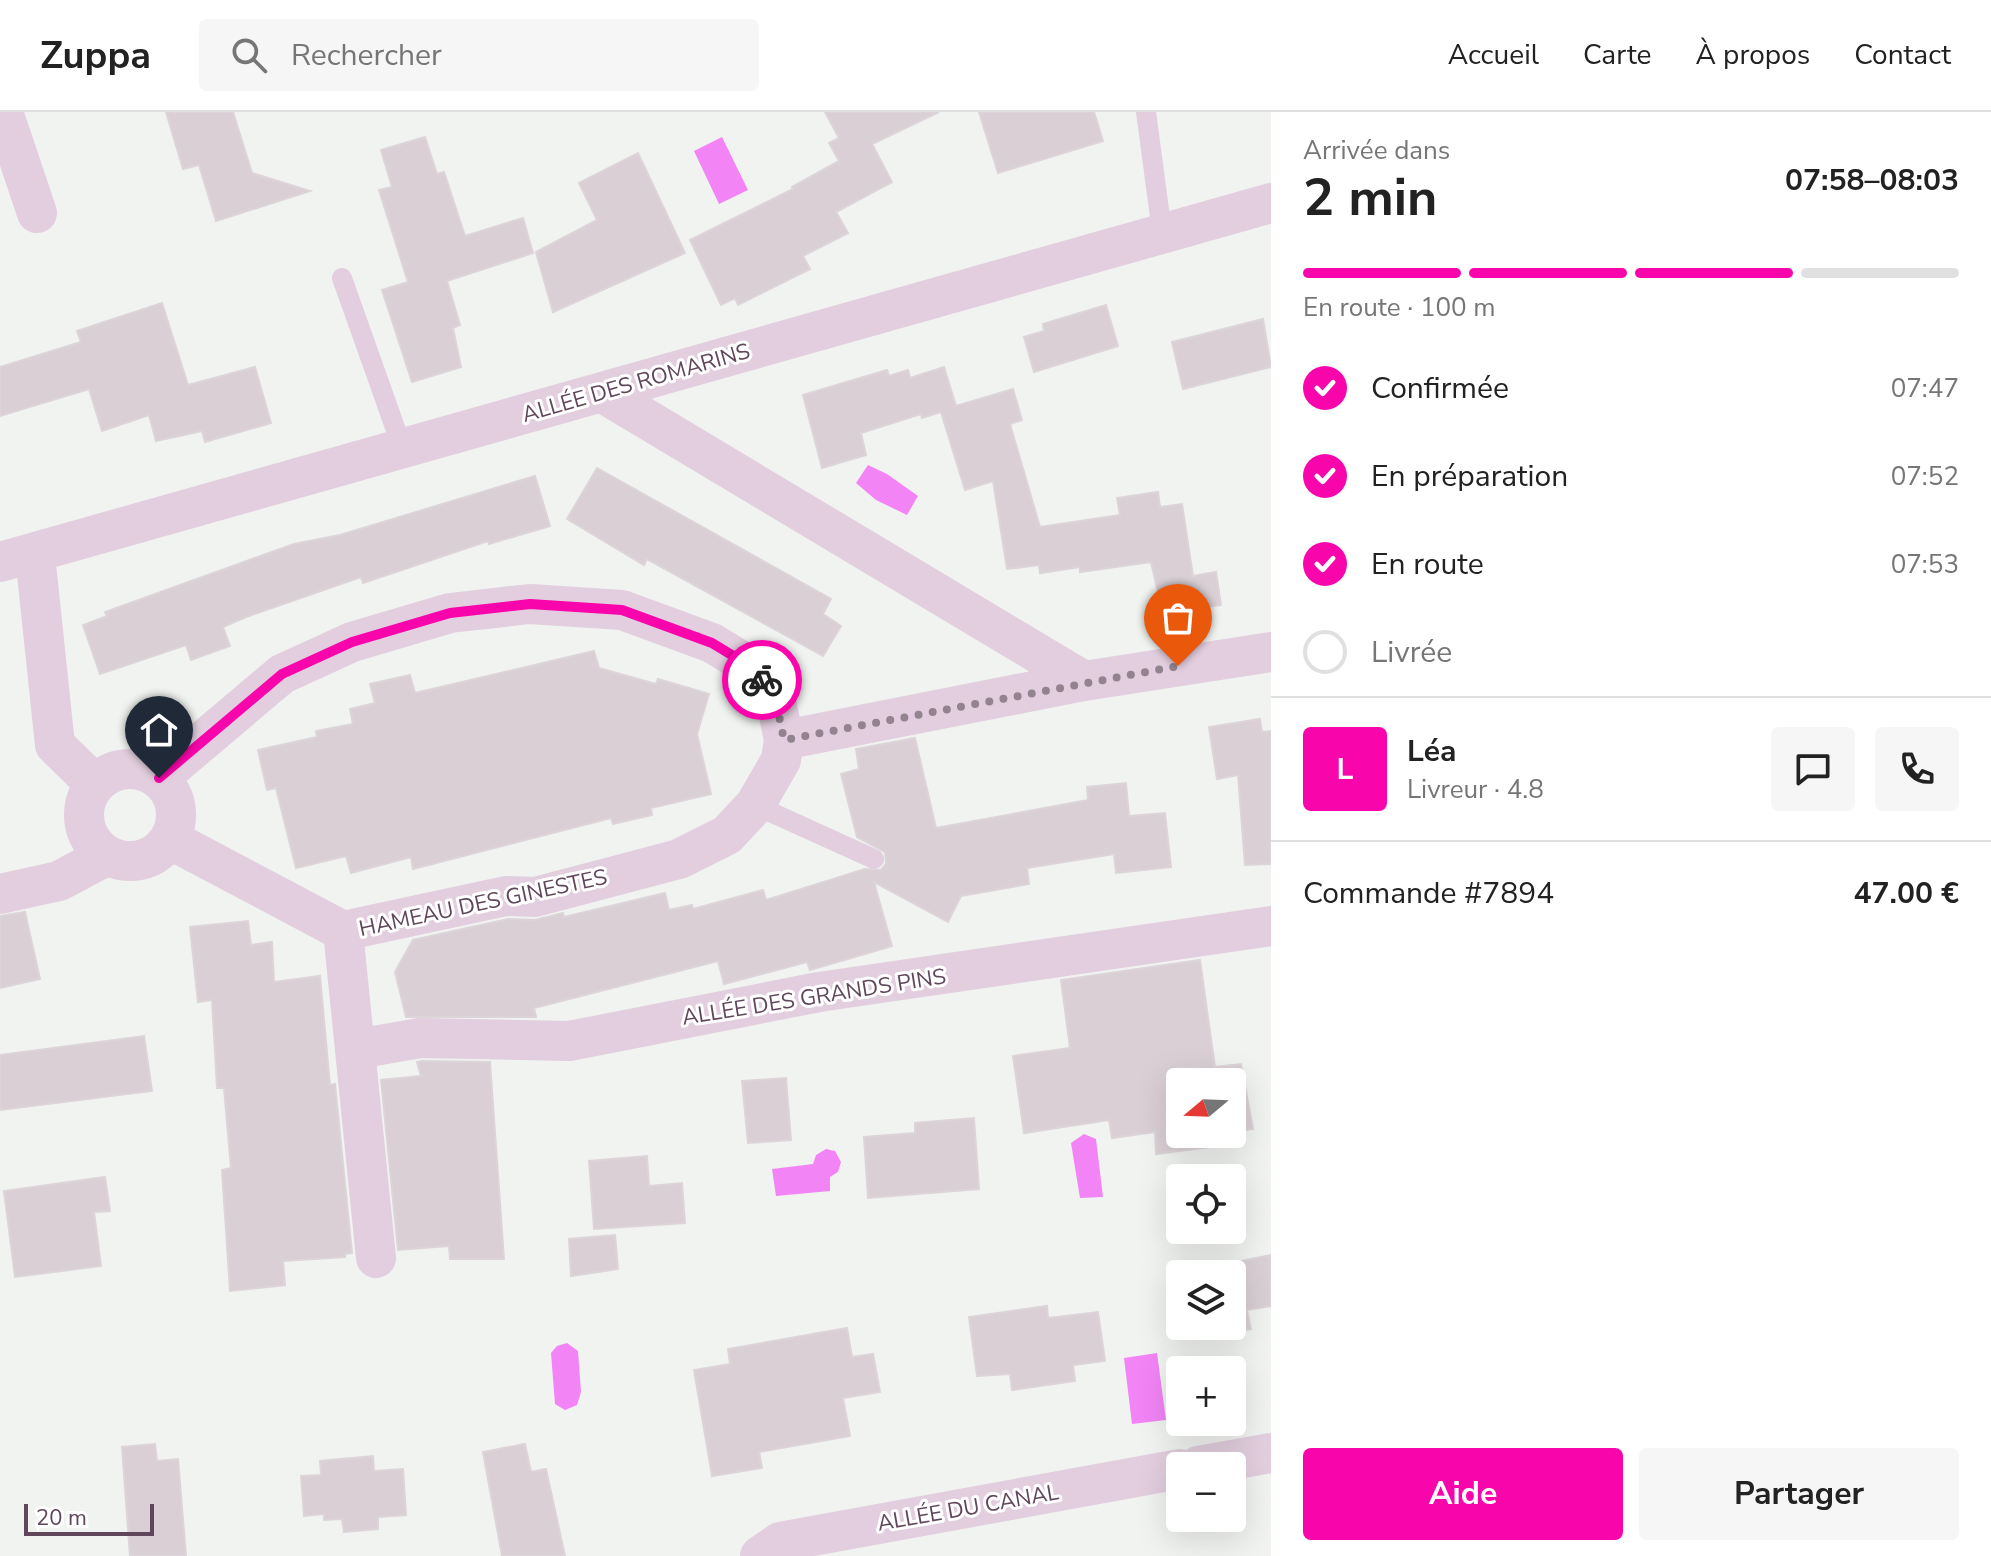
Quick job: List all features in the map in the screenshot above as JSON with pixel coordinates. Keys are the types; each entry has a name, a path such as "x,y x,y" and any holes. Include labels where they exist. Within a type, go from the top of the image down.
{"street":[{"path":"3,112 37,213"},
{"name":"ALLÉE DES ROMARINS","path":"18,558 1271,203"},
{"path":"603,393 1084,681"},
{"path":"18,558 55,745 95,784"},
{"path":"159,778 282,674 352,642 450,613 530,604 622,610 712,643 758,671 777,706 784,740 1084,681 1271,652"},
{"name":"HAMEAU DES GINESTES","path":"171,840 343,931 506,896 535,897 679,859 727,835 755,805 781,760 784,740"},
{"path":"138,768 159,778 173,795 177,818 171,840 153,857 129,863 106,856 87,835 83,808 95,784 114,771 138,768"},
{"path":"0,894 59,881 106,856"},
{"name":"ALLÉE DES GRANDS PINS","path":"357,1049 420,1038 569,1041 819,992 1271,926"},
{"path":"343,931 376,1258"},
{"path":"1246,1457 1271,1453"},
{"name":"ALLÉE DU CANAL","path":"760,1556 780,1542 1166,1472"}],"lane":[{"path":"1146,112 1162,232"},
{"path":"342,278 403,450"},
{"path":"755,805 874,859"}],"shaded area":[{"path":"722,137 748,190 719,204 694,151"},
{"path":"868,465 918,496 907,515 876,500 856,483"},
{"path":"1084,1134 1096,1139 1103,1197 1080,1198 1071,1143"},
{"path":"826,1149 835,1151 841,1162 838,1172 830,1177 830,1191 776,1196 772,1169 813,1164 816,1155"},
{"path":"567,1343 578,1351 581,1392 577,1405 565,1410 555,1404 551,1353 557,1346"},
{"path":"1157,1353 1166,1420 1132,1424 1124,1358"}],"building":[{"path":"166,112 233,112 252,173 310,191 216,221 199,165 183,169"},
{"path":"825,112 939,112 872,144 892,182 836,212 848,233 803,256 810,269 738,305 735,298 721,305 690,240 793,189 839,161 829,143 839,138"},
{"path":"979,112 1094,112 1103,141 998,173"},
{"path":"425,137 437,174 444,172 465,236 523,218 533,253 447,281 460,325 453,328 461,367 412,382 382,290 408,282 379,190 392,187 381,150"},
{"path":"638,153 685,253 553,312 536,252 597,220 579,183"},
{"path":"162,303 188,385 255,367 271,423 205,442 202,431 156,441 149,415 102,431 89,389 0,416 0,367 81,342 77,331"},
{"path":"1106,305 1118,346 1034,372 1024,337 1044,331 1043,324"},
{"path":"1263,319 1271,367 1183,389 1172,342"},
{"path":"944,367 956,406 1013,389 1022,420 1010,424 1040,527 1120,515 1117,498 1158,492 1160,507 1182,504 1193,576 1216,572 1221,605 1163,614 1151,562 1080,572 1080,567 1040,573 1039,565 1007,569 993,481 965,490 941,412 922,418 921,414 861,433 866,455 822,468 803,395 887,370 889,376 908,370 910,378"},
{"path":"597,468 831,599 823,614 841,626 823,656 647,559 644,565 567,519"},
{"path":"535,476 550,526 489,544 488,541 363,583 361,577 246,617 223,627 230,646 191,660 186,645 100,674 83,625 107,616 105,612 294,544 340,535"},
{"path":"594,651 599,668 656,684 658,679 709,694 697,734 711,794 651,808 652,815 613,824 611,818 413,869 411,857 351,873 346,856 296,868 276,788 267,790 258,750 317,737 316,731 353,724 350,709 375,703 370,684 410,675 415,693"},
{"path":"1260,719 1262,732 1271,731 1271,864 1245,865 1238,775 1217,779 1209,727"},
{"path":"915,738 936,828 1088,800 1087,787 1126,783 1129,816 1165,813 1171,867 1116,873 1114,854 1027,868 1029,884 961,896 948,922 874,882 892,946 810,970 807,962 724,984 718,961 534,1008 536,1017 406,1017 395,972 413,940 508,919 535,920 563,913 564,917 665,893 669,910 692,905 693,909 763,890 766,900 865,869 881,870 886,864 885,852 857,837 841,774 859,769 856,749"},
{"path":"25,912 40,979 0,988 0,916"},
{"path":"248,921 251,945 272,942 274,982 320,976 330,1085 335,1084 352,1253 345,1254 345,1257 283,1261 285,1285 230,1291 222,1170 231,1168 224,1088 217,1088 212,1000 198,1002 190,927"},
{"path":"1200,960 1215,1067 1241,1064 1242,1068 1166,1068 1166,1148 1202,1148 1156,1154 1155,1132 1112,1138 1109,1120 1024,1133 1013,1056 1070,1048 1061,980"},
{"path":"144,1036 152,1091 0,1110 0,1055"},
{"path":"417,1062 490,1062 504,1259 450,1259 449,1246 398,1250 381,1080 421,1076"},
{"path":"786,1078 791,1140 748,1143 742,1081"},
{"path":"1246,1091 1253,1129 1246,1130"},
{"path":"974,1118 979,1189 868,1198 864,1137 915,1133 915,1123"},
{"path":"647,1156 649,1186 682,1183 685,1223 594,1229 589,1161"},
{"path":"105,1177 110,1211 94,1212 101,1266 15,1277 4,1191"},
{"path":"615,1235 618,1269 571,1276 569,1239"},
{"path":"1271,1255 1271,1306 1247,1310 1251,1329 1246,1330 1246,1260"},
{"path":"1047,1306 1048,1318 1098,1312 1105,1361 1073,1365 1075,1381 1012,1390 1010,1374 977,1376 969,1317"},
{"path":"847,1328 852,1357 873,1354 880,1392 843,1398 850,1436 759,1452 762,1468 712,1476 694,1370 730,1364 728,1349"},
{"path":"155,1444 157,1461 178,1459 186,1556 130,1556 122,1447"},
{"path":"525,1444 531,1472 546,1469 565,1556 502,1556 483,1452"},
{"path":"373,1456 374,1471 403,1469 406,1515 378,1517 378,1529 344,1532 342,1519 324,1520 324,1514 304,1516 301,1476 321,1475 320,1461"}],"way so far":[{"path":"762,680 777,706 784,740 1084,681 1178,666"}],"route":[{"path":"159,778 282,674 352,642 450,613 530,604 622,610 712,643 758,671 762,680"}]}
